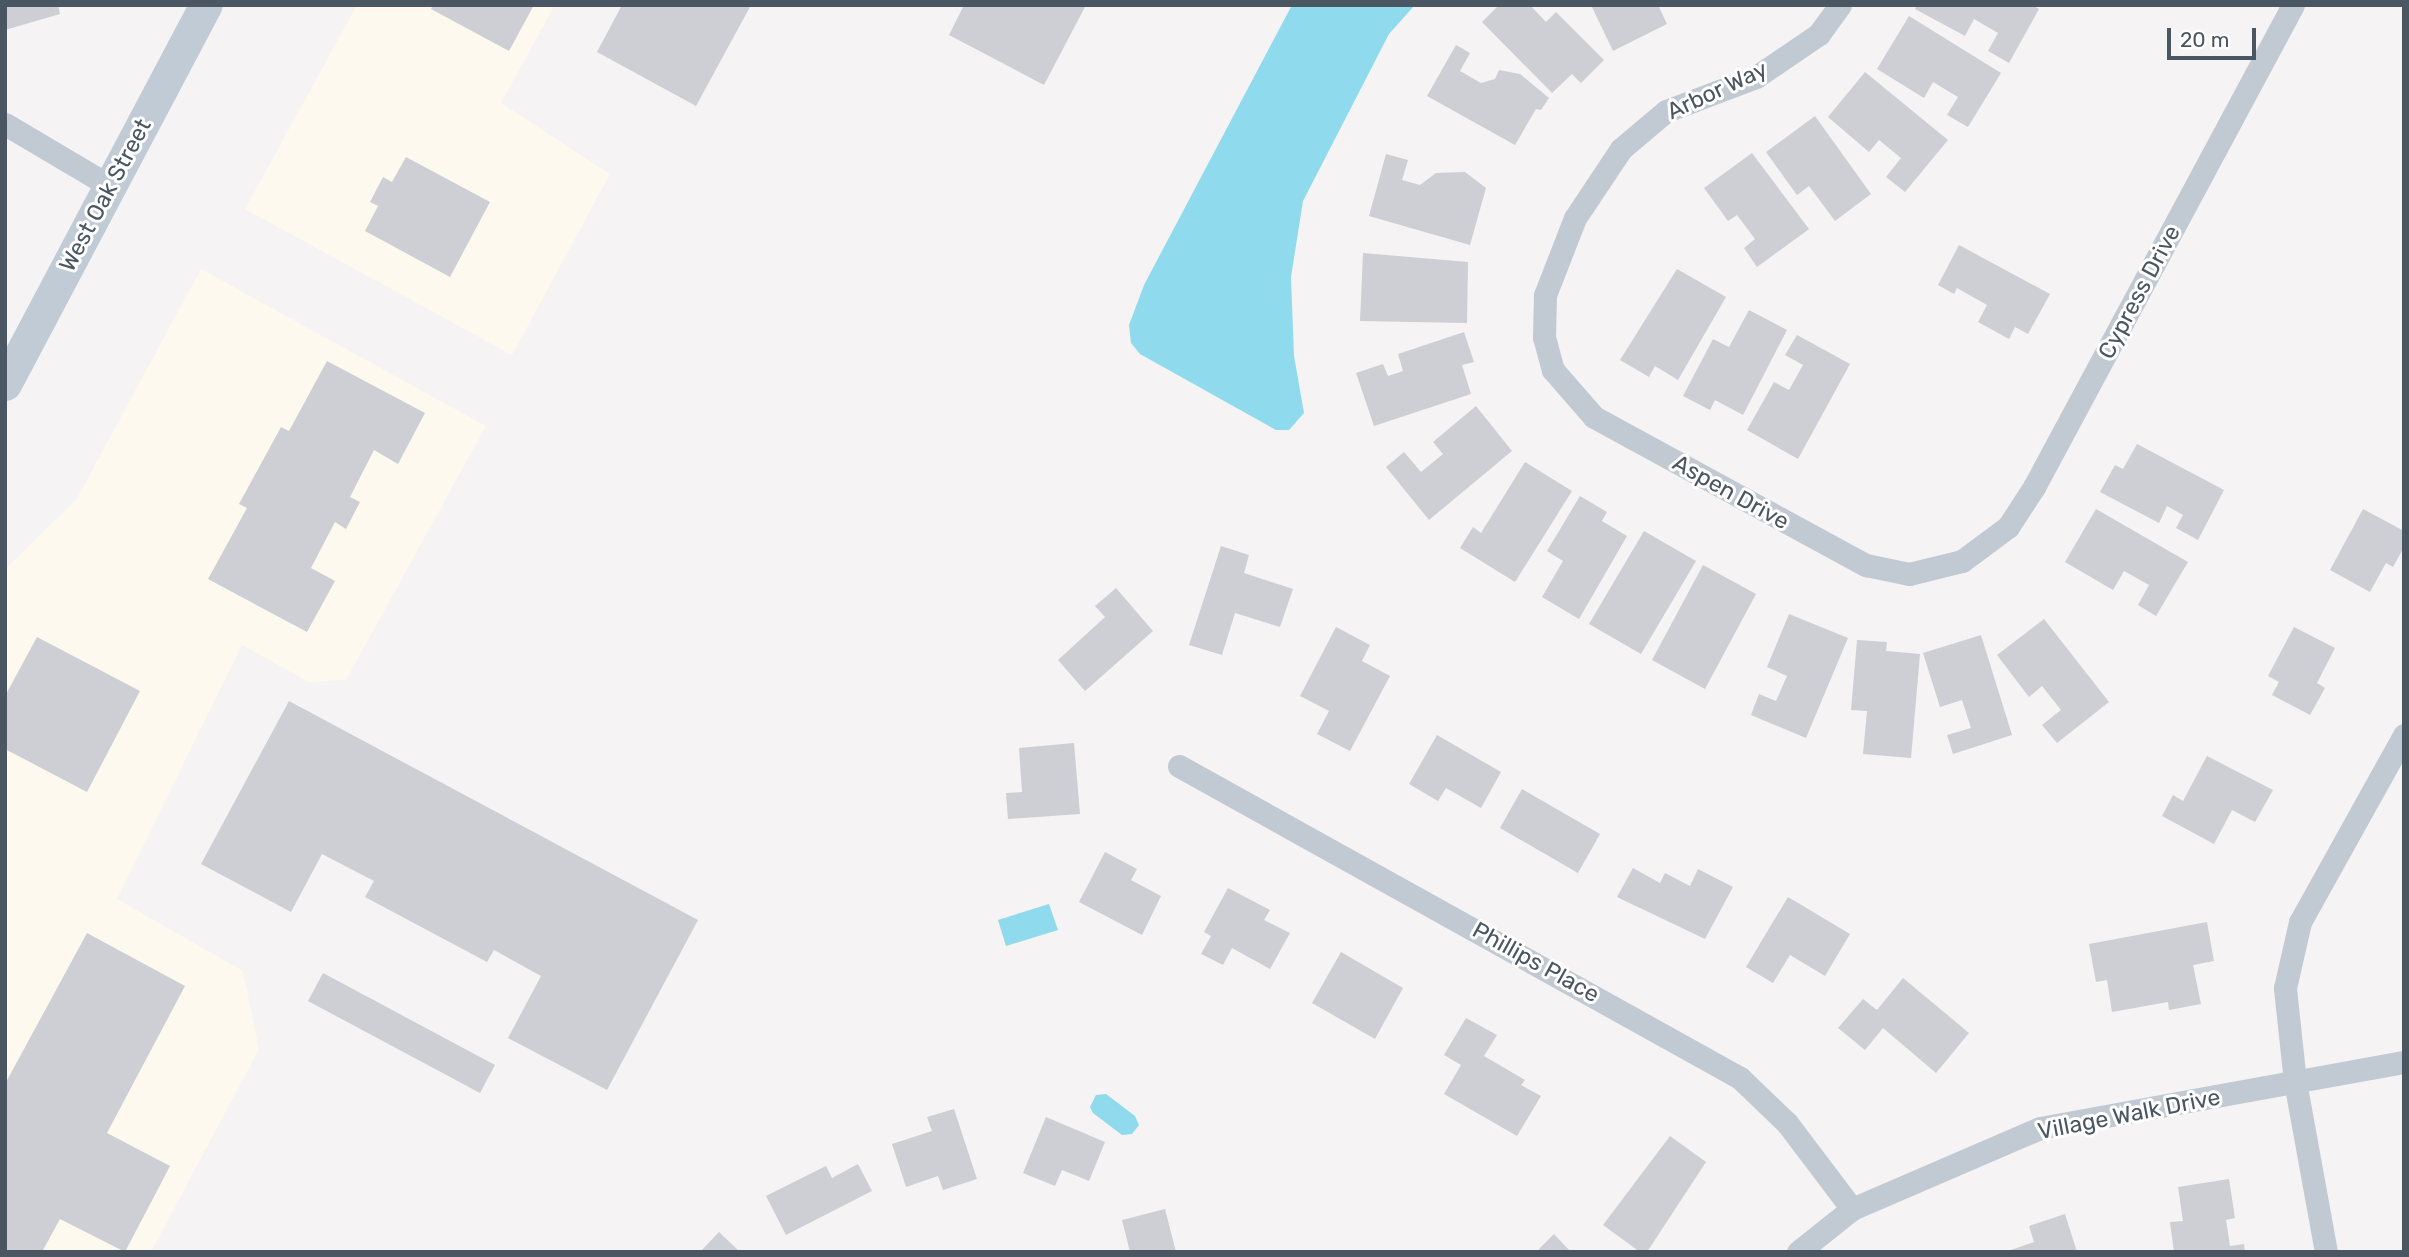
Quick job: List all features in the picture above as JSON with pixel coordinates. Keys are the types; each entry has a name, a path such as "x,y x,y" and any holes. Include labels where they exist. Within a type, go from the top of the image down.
{"main road":[{"name":"West Oak Street","path":"5,384 206,5"}],"street":[{"name":"Arbor Way","path":"1544,337 1545,295 1575,218 1621,149 1666,111 1755,77 1819,34 1840,5"},
{"name":"Cypress Drive","path":"1962,561 2008,527 2034,487 2293,5"},
{"path":"5,124 110,186"},
{"name":"Aspen Drive","path":"1544,337 1553,370 1594,417 1854,559 1909,574 1962,561"},
{"path":"2326,1252 2295,1082 2285,988 2300,922 2404,735"},
{"name":"Phillips Place","path":"1179,766 1740,1078 1787,1123 1852,1209"},
{"name":"Village Walk Drive","path":"1798,1252 1852,1209 2040,1128 2404,1062"}],"shaded area":[{"path":"357,5 555,5 501,103 610,174 512,355 245,209"},
{"path":"201,269 486,426 346,680 309,682 242,645 117,899 243,971 259,1049 151,1252 5,1252 5,569 76,500"}],"water":[{"path":"1292,5 1415,5 1389,34 1303,201 1291,277 1294,356 1304,413 1289,430 1276,430 1140,354 1131,343 1129,325 1144,285"},
{"path":"1049,904 1058,930 1006,946 998,920"},
{"path":"1106,1094 1135,1116 1139,1125 1132,1134 1122,1135 1093,1113 1090,1107 1096,1095"}],"building":[{"path":"5,5 58,5 60,14 5,30"},
{"path":"433,5 534,5 509,51 431,9"},
{"path":"622,5 751,5 696,106 597,52"},
{"path":"964,5 1086,5 1044,85 949,35"},
{"path":"1499,5 1530,5 1546,22 1556,12 1604,60 1581,83 1572,74 1552,93 1482,22"},
{"path":"1591,5 1658,5 1667,24 1613,51"},
{"path":"1917,5 2032,5 2039,9 2009,63 1988,51 1998,33 1974,19 1965,36 1915,9"},
{"path":"1909,16 2001,73 1968,127 1947,115 1958,97 1933,82 1924,98 1877,69"},
{"path":"1456,45 1470,53 1460,71 1481,83 1495,79 1499,70 1520,74 1549,98 1541,110 1536,109 1515,145 1427,96"},
{"path":"1865,72 1948,140 1905,192 1886,177 1901,158 1879,140 1869,152 1828,117"},
{"path":"1815,116 1871,194 1835,221 1809,186 1797,195 1766,152"},
{"path":"1752,153 1809,229 1757,267 1744,248 1755,239 1737,215 1728,221 1704,188"},
{"path":"1386,154 1408,160 1402,180 1420,185 1436,173 1465,172 1486,188 1470,245 1369,216"},
{"path":"406,157 490,202 450,277 365,231 378,206 370,202 383,177 392,182"},
{"path":"1959,245 2050,294 2028,334 2015,327 2009,339 1978,322 1987,305 1957,288 1954,294 1938,285"},
{"path":"1363,253 1468,262 1467,323 1360,321"},
{"path":"1677,269 1726,297 1678,380 1655,366 1649,377 1620,360"},
{"path":"1749,310 1787,330 1743,415 1715,400 1710,410 1683,396 1713,339 1729,347"},
{"path":"1464,332 1474,362 1462,365 1471,394 1374,426 1356,373 1383,364 1388,376 1403,371 1398,354"},
{"path":"1797,335 1850,364 1798,459 1747,430 1774,382 1789,390 1803,365 1785,355"},
{"path":"327,361 425,413 398,464 374,450 350,497 360,502 346,529 335,522 311,568 335,581 307,632 208,579 247,508 239,504 281,427 289,431"},
{"path":"1476,406 1512,451 1429,520 1386,467 1404,452 1421,472 1443,454 1433,442"},
{"path":"2137,444 2224,490 2198,540 2176,528 2183,515 2167,506 2159,523 2100,492 2115,465 2123,469"},
{"path":"1525,462 1572,491 1515,582 1460,548 1473,527 1481,533"},
{"path":"1580,496 1607,512 1602,521 1627,536 1579,619 1542,597 1563,561 1547,551"},
{"path":"2096,509 2188,562 2156,616 2138,605 2149,585 2124,571 2113,590 2065,562"},
{"path":"2363,509 2404,531 2404,547 2393,567 2386,563 2370,592 2330,570"},
{"path":"1644,531 1696,561 1641,654 1589,624"},
{"path":"1221,546 1249,555 1244,573 1293,589 1280,627 1235,613 1222,655 1189,645"},
{"path":"1703,565 1756,594 1705,689 1652,660"},
{"path":"1116,588 1153,631 1085,691 1058,660 1105,617 1095,606"},
{"path":"1789,614 1848,638 1806,738 1751,715 1759,694 1776,701 1787,676 1767,667"},
{"path":"2044,619 2109,702 2057,743 2042,725 2061,710 2042,686 2029,697 1997,655"},
{"path":"1336,627 1370,645 1362,661 1390,676 1350,751 1317,734 1329,711 1300,696"},
{"path":"2294,627 2335,648 2317,683 2325,688 2310,715 2272,695 2279,682 2268,676"},
{"path":"1981,635 2012,735 1953,754 1947,735 1971,728 1962,700 1940,707 1923,653"},
{"path":"37,637 140,691 87,792 5,749 5,696"},
{"path":"1857,640 1887,642 1886,651 1920,654 1911,758 1863,754 1867,711 1851,710"},
{"path":"289,701 698,920 607,1090 508,1038 541,976 494,950 487,962 365,897 374,881 322,854 291,912 201,864"},
{"path":"1437,735 1501,772 1481,808 1446,788 1438,801 1409,784"},
{"path":"1074,743 1080,814 1008,819 1006,793 1022,792 1019,748"},
{"path":"2207,756 2273,790 2255,822 2232,810 2214,844 2162,816 2173,795 2183,801"},
{"path":"1522,789 1600,834 1578,873 1500,828"},
{"path":"1105,852 1137,869 1131,880 1161,896 1142,935 1079,902"},
{"path":"1633,868 1660,883 1665,873 1690,886 1698,869 1733,887 1705,939 1617,897"},
{"path":"1228,888 1270,910 1264,920 1290,933 1270,969 1232,948 1223,965 1201,954 1211,936 1204,932"},
{"path":"1788,897 1850,934 1825,976 1790,955 1773,983 1746,967"},
{"path":"2207,922 2214,961 2193,965 2201,1004 2169,1010 2168,1002 2112,1012 2107,980 2096,982 2089,944"},
{"path":"87,933 185,986 107,1133 170,1166 125,1252 60,1219 42,1252 5,1252 5,1084"},
{"path":"1341,952 1403,988 1375,1039 1312,1003"},
{"path":"323,973 495,1065 480,1093 308,1001"},
{"path":"1903,978 1969,1033 1936,1073 1883,1028 1865,1050 1838,1028 1863,999 1877,1010"},
{"path":"1466,1018 1497,1035 1484,1056 1525,1080 1521,1085 1541,1096 1517,1136 1444,1094 1461,1065 1444,1055"},
{"path":"954,1109 977,1179 943,1190 938,1176 906,1187 892,1144 932,1131 927,1117"},
{"path":"1046,1117 1105,1142 1089,1181 1062,1170 1055,1186 1023,1173"},
{"path":"1670,1136 1706,1162 1647,1252 1640,1252 1603,1225"},
{"path":"858,1164 872,1191 786,1235 766,1196 826,1166 832,1178"},
{"path":"2229,1179 2235,1218 2226,1220 2230,1246 2244,1244 2245,1252 2174,1252 2170,1222 2183,1221 2178,1187"},
{"path":"1165,1209 1176,1252 1130,1252 1122,1220"},
{"path":"2065,1214 2077,1252 2005,1252 2034,1242 2029,1226"},
{"path":"719,1232 740,1252 700,1252"},
{"path":"1554,1234 1571,1252 1536,1252"}]}
